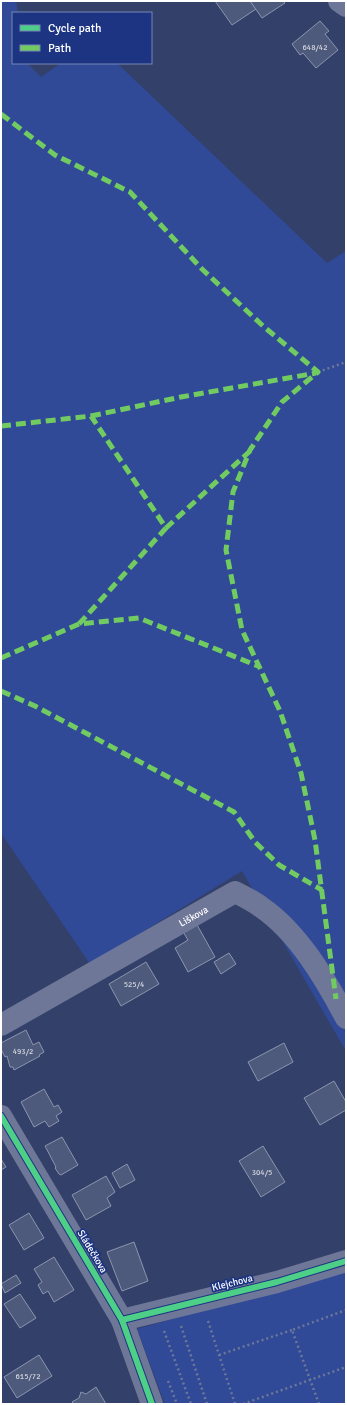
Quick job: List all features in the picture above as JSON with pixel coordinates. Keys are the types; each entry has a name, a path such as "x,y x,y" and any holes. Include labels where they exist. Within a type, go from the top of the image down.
{"street":[{"path":"339,1 346,6"},
{"name":"Liškova","path":"1,1025 235,892 261,906 283,925 306,954 336,999 346,1018"},
{"name":"Sládečkova","path":"1,1116 122,1320 152,1404"},
{"name":"Klejchova","path":"122,1320 277,1282 346,1261"}],"path":[{"path":"318,372 346,362"},
{"path":"219,1355 346,1310"},
{"path":"207,1318 235,1404"},
{"path":"180,1325 207,1404"},
{"path":"164,1330 191,1404"},
{"path":"292,1330 319,1404"},
{"path":"243,1404 346,1367"}],"shaded area":[{"path":"1,1 16,1 18,12 12,12 12,64 29,64 41,77 60,64 118,64 327,263 346,251 346,1051 242,871 90,964 1,833"},
{"path":"346,1271 346,1404 165,1404 137,1329"}],"building":[{"path":"215,1 250,1 256,9 232,25"},
{"path":"250,1 283,1 285,3 262,18"},
{"path":"320,21 329,31 325,34 338,50 316,68 303,53 300,55 292,44"},
{"path":"196,923 215,957 188,972 175,948 188,940 182,930"},
{"path":"229,953 236,964 221,974 214,962"},
{"path":"146,962 159,984 121,1006 109,984"},
{"path":"26,1030 33,1045 39,1042 44,1052 39,1055 40,1056 14,1070 13,1067 10,1067 7,1056 5,1057 1,1049 1,1043"},
{"path":"284,1043 293,1062 258,1081 248,1062"},
{"path":"334,1081 346,1102 346,1110 320,1125 304,1098"},
{"path":"44,1089 54,1107 58,1105 62,1112 56,1116 59,1121 49,1127 45,1121 34,1127 21,1102"},
{"path":"62,1137 78,1165 61,1175 55,1168 56,1167 45,1146"},
{"path":"263,1146 285,1182 261,1197 239,1161"},
{"path":"1,1159 6,1167 1,1170"},
{"path":"127,1164 135,1180 120,1188 112,1173"},
{"path":"106,1176 115,1192 107,1198 111,1206 86,1220 72,1195"},
{"path":"29,1213 44,1238 24,1250 9,1225"},
{"path":"134,1242 148,1281 122,1291 107,1252"},
{"path":"54,1257 74,1290 54,1302 48,1291 43,1294 38,1285 42,1282 34,1269"},
{"path":"16,1275 21,1283 5,1293 1,1284"},
{"path":"20,1294 36,1318 20,1328 4,1304"},
{"path":"39,1355 52,1376 17,1398 4,1377"},
{"path":"96,1387 106,1404 74,1404 72,1402 79,1398 81,1392 86,1394"}],"marked path":[{"path":"1,114 55,155 130,192 202,269 263,326 318,372 282,402 250,450 233,492 226,550 242,630 280,711 301,773 315,840 336,999"},
{"path":"91,416 181,397 316,373"},
{"path":"1,426 91,416 166,528 249,452"},
{"path":"79,624 166,528"},
{"path":"1,658 79,624 139,618 258,666"},
{"path":"1,691 35,706 234,812 255,842 279,865 322,890"}],"cycle path":[{"path":"1,1116 122,1320 152,1404"},
{"path":"122,1320 277,1282 346,1261"}]}
